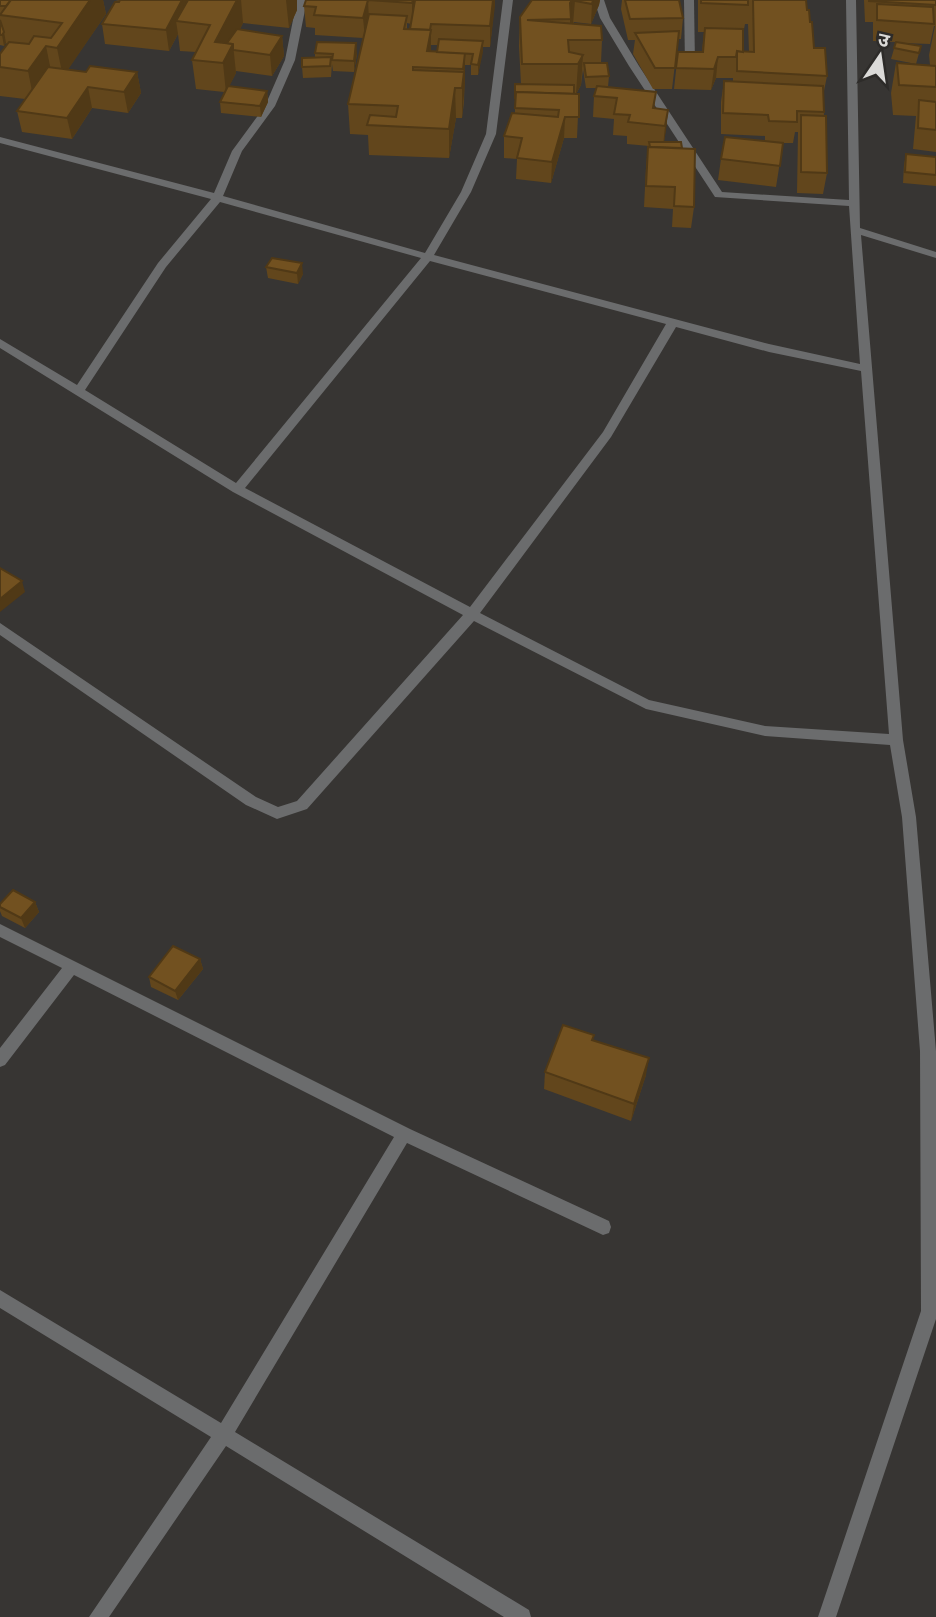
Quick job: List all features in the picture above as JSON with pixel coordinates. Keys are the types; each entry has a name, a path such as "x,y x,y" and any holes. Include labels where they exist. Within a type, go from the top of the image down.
{"street":[{"path":"78,392 162,265 217,198 237,150 270,106 290,60 302,0"},
{"path":"237,489 428,257 466,192 491,134 508,0"},
{"path":"599,0 606,18 634,66 719,195 855,203"},
{"path":"689,0 690,65"},
{"path":"827,1617 933,1311 928,1051 930,989 909,817 896,740 866,369 855,230 851,0"},
{"path":"0,140 673,322 866,369"},
{"path":"855,230 936,255"},
{"path":"0,628 251,802 277,813 302,804 472,614 607,435 673,322"},
{"path":"0,343 237,489 646,704 765,731 896,740"},
{"path":"0,930 404,1133 603,1227"},
{"path":"0,1060 72,966"},
{"path":"99,1617 224,1433 404,1133"},
{"path":"0,1298 522,1617"}],"building":[{"path":"0,0 11,0 6,6 0,6"},
{"path":"11,0 90,0 57,48 46,46 28,71 0,67 0,54 9,42 29,44 34,36 51,38 62,23 0,15"},
{"path":"182,0 166,30 102,24 115,2"},
{"path":"188,0 237,0 215,42 233,44 223,63 192,60 210,25 176,21"},
{"path":"306,0 368,0 363,18 314,15 316,7 304,6"},
{"path":"368,0 413,0 412,3"},
{"path":"415,0 493,0 490,26 431,24 430,30 410,29"},
{"path":"532,0 572,0 571,19 527,20 601,26 602,40 568,40 569,52 583,55 578,64 522,64 520,17"},
{"path":"575,0 593,0 592,4"},
{"path":"625,0 679,0 683,18 630,19"},
{"path":"701,0 748,0 748,5 701,3"},
{"path":"753,0 806,0 812,22 814,48 825,48 827,76 737,71 737,51 754,52"},
{"path":"936,0 936,5 869,1"},
{"path":"877,4 933,7 934,24 877,20"},
{"path":"369,14 407,16 404,29 431,30 427,51 465,53 463,69 413,67 413,70 464,72 462,88 455,88 449,129 367,125 370,115 396,117 398,106 348,104"},
{"path":"0,20 4,32 2,35 0,35"},
{"path":"705,28 743,29 743,52 737,51 736,57 718,57 714,69 676,68 678,52 703,52"},
{"path":"237,29 282,36 270,55 233,50 233,44 227,43"},
{"path":"679,31 675,68 655,68 635,33"},
{"path":"439,39 483,41 478,65 471,64 473,54 437,52"},
{"path":"317,42 356,43 354,61 332,60 333,54 315,53"},
{"path":"896,42 921,46 919,53 894,48"},
{"path":"331,57 330,66 302,67 302,58"},
{"path":"584,63 607,63 609,76 586,77"},
{"path":"897,63 936,66 936,87 899,85"},
{"path":"90,66 137,72 124,92 88,87 67,118 17,111 48,67 86,72"},
{"path":"724,81 823,86 824,112 797,111 797,122 769,121 768,115 723,113"},
{"path":"515,84 574,85 574,94 516,92 515,99"},
{"path":"228,86 267,91 260,106 220,102"},
{"path":"597,86 656,92 653,108 668,110 665,126 628,122 630,115 614,114 617,98 594,96"},
{"path":"516,92 579,94 579,117 565,117 552,162 517,158 522,138 504,136 512,113 558,117 559,110 515,108"},
{"path":"919,100 936,102 936,130 918,128"},
{"path":"801,115 826,116 827,173 801,172"},
{"path":"725,137 783,143 780,166 721,159"},
{"path":"649,142 681,142 682,148 650,147"},
{"path":"648,147 695,149 694,207 674,206 675,187 646,186"},
{"path":"906,154 936,157 936,175 905,172"},
{"path":"272,258 302,263 297,273 266,267"},
{"path":"0,568 22,581 0,599"},
{"path":"13,890 35,902 21,918 0,907"},
{"path":"173,946 200,959 175,991 149,977"},
{"path":"563,1025 594,1035 592,1040 649,1058 634,1104 545,1072"}]}
